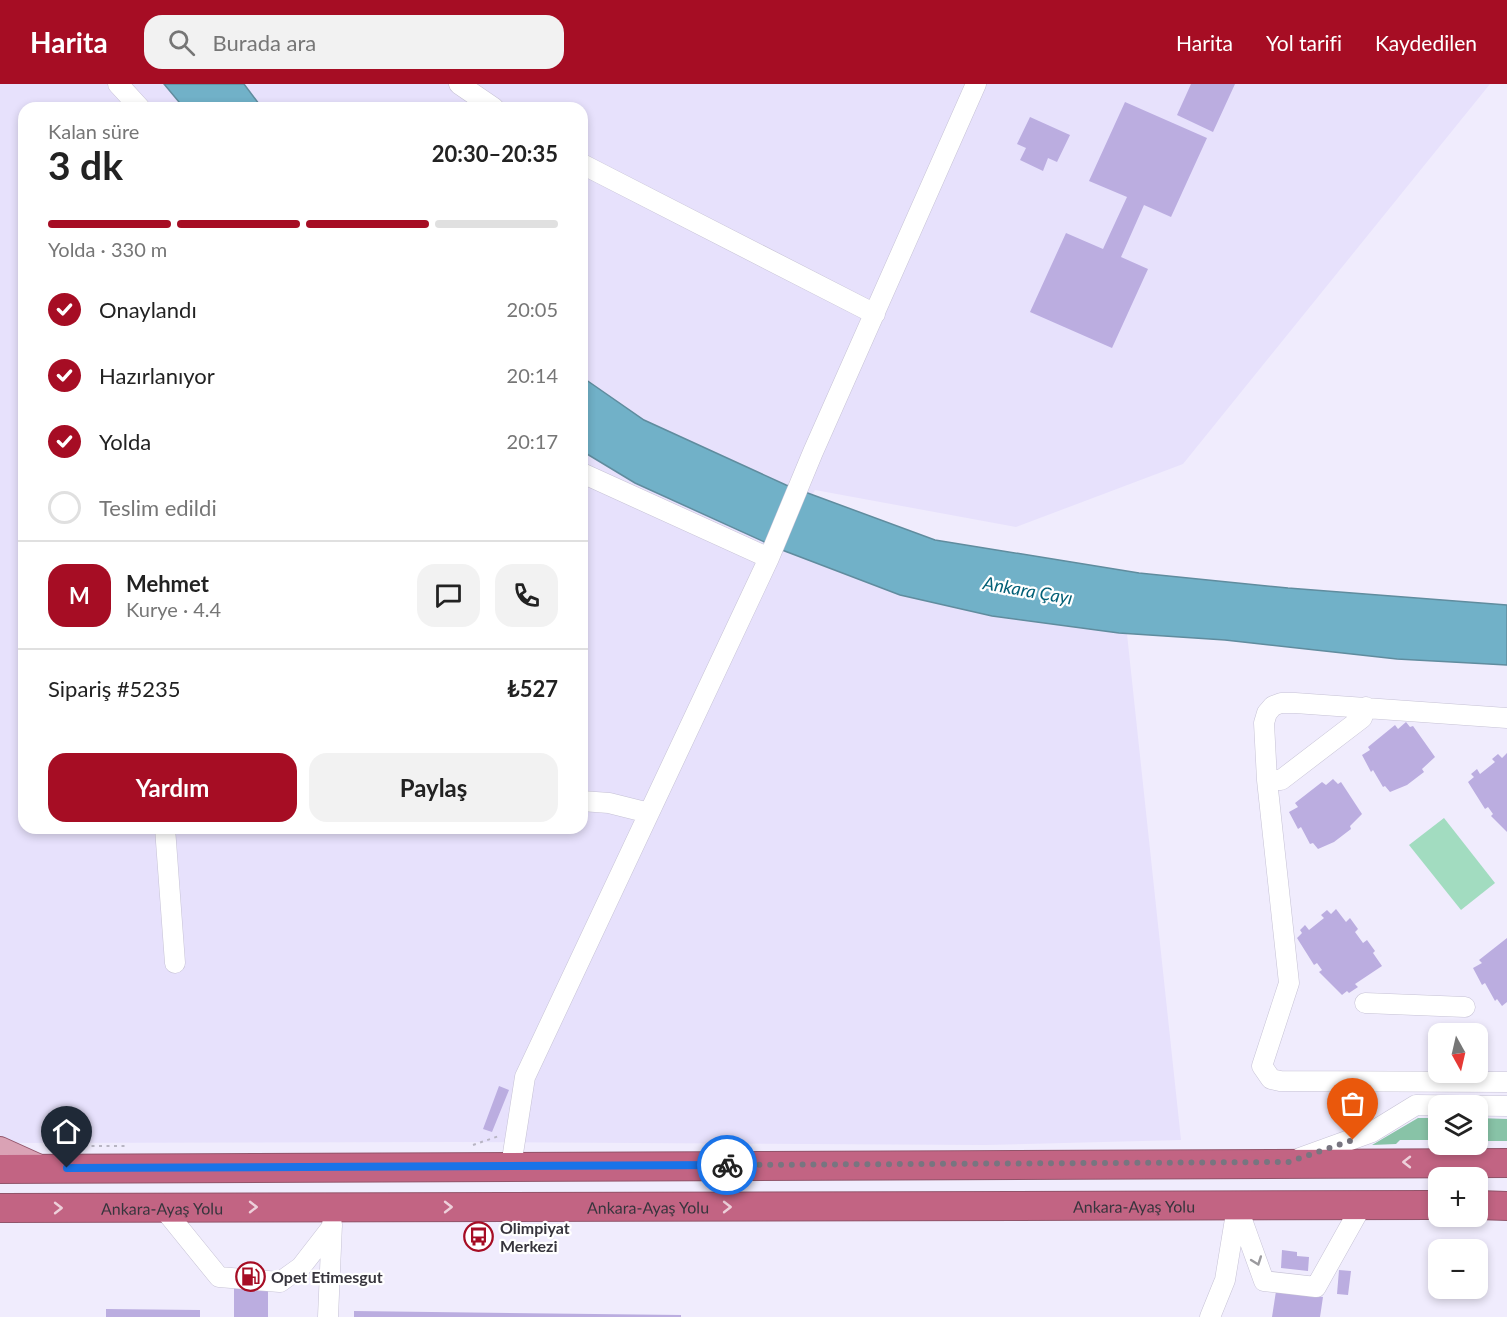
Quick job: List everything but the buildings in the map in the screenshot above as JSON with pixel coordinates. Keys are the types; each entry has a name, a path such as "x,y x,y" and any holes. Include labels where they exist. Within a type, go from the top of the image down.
{"highway":[{"path":"0,1169 1289,1162 1507,1163"},
{"name":"Ankara-Ayaş Yolu","path":"0,1208 163,1208 333,1217 1428,1205"},
{"path":"1488,1205 1507,1206"}],"main road":[{"path":"0,1149 44,1169"}],"street":[{"path":"118,84 134,102"},
{"path":"459,84 485,102"},
{"path":"510,1166 525,1077 769,558 813,452 976,84"},
{"path":"588,167 875,314"},
{"path":"588,476 769,558"},
{"path":"1507,718 1295,703 1281,703 1273,706 1267,713 1264,723 1267,780 1289,983 1262,1066 1265,1073 1280,1081 1507,1082"},
{"path":"1267,780 1281,780 1362,718 1366,707"},
{"path":"588,801 609,803 649,813"},
{"path":"165,834 175,963"},
{"path":"1365,1004 1465,1007"},
{"path":"1289,1162 1372,1132 1416,1105 1507,1106"},
{"path":"1237,1206 1264,1281 1316,1287 1362,1205"},
{"path":"1210,1317 1225,1280 1237,1206"},
{"path":"163,1208 219,1277 280,1281 300,1267 333,1217"},
{"path":"328,1317 333,1217"}],"shaded area":[{"path":"0,84 1490,84 1183,464 1016,527 815,490 783,549 900,595 992,616 1127,634 1181,1140 985,1145 454,1142 0,1143"}],"green space":[{"path":"1444,818 1495,883 1461,910 1409,845"},
{"path":"1418,1118 1428,1118 1428,1140 1400,1140 1396,1144 1372,1145"},
{"path":"1488,1118 1507,1119 1507,1141 1488,1141"}],"water":[{"path":"164,84 244,84 258,102 179,102"},
{"name":"Ankara Çayı","path":"588,381 644,420 786,485 935,540 1139,573 1288,588 1507,605 1507,665 1397,659 1225,640 1119,633 992,616 900,595 782,550 635,483 588,455"}],"way so far":[{"path":"727,1165 1289,1162 1353,1140"}],"place":[{"name":"Olimpiyat Merkezi","path":"479,1236"},
{"name":"Opet Etimesgut","path":"250,1276"}],"route":[{"path":"67,1168 727,1165"}]}
